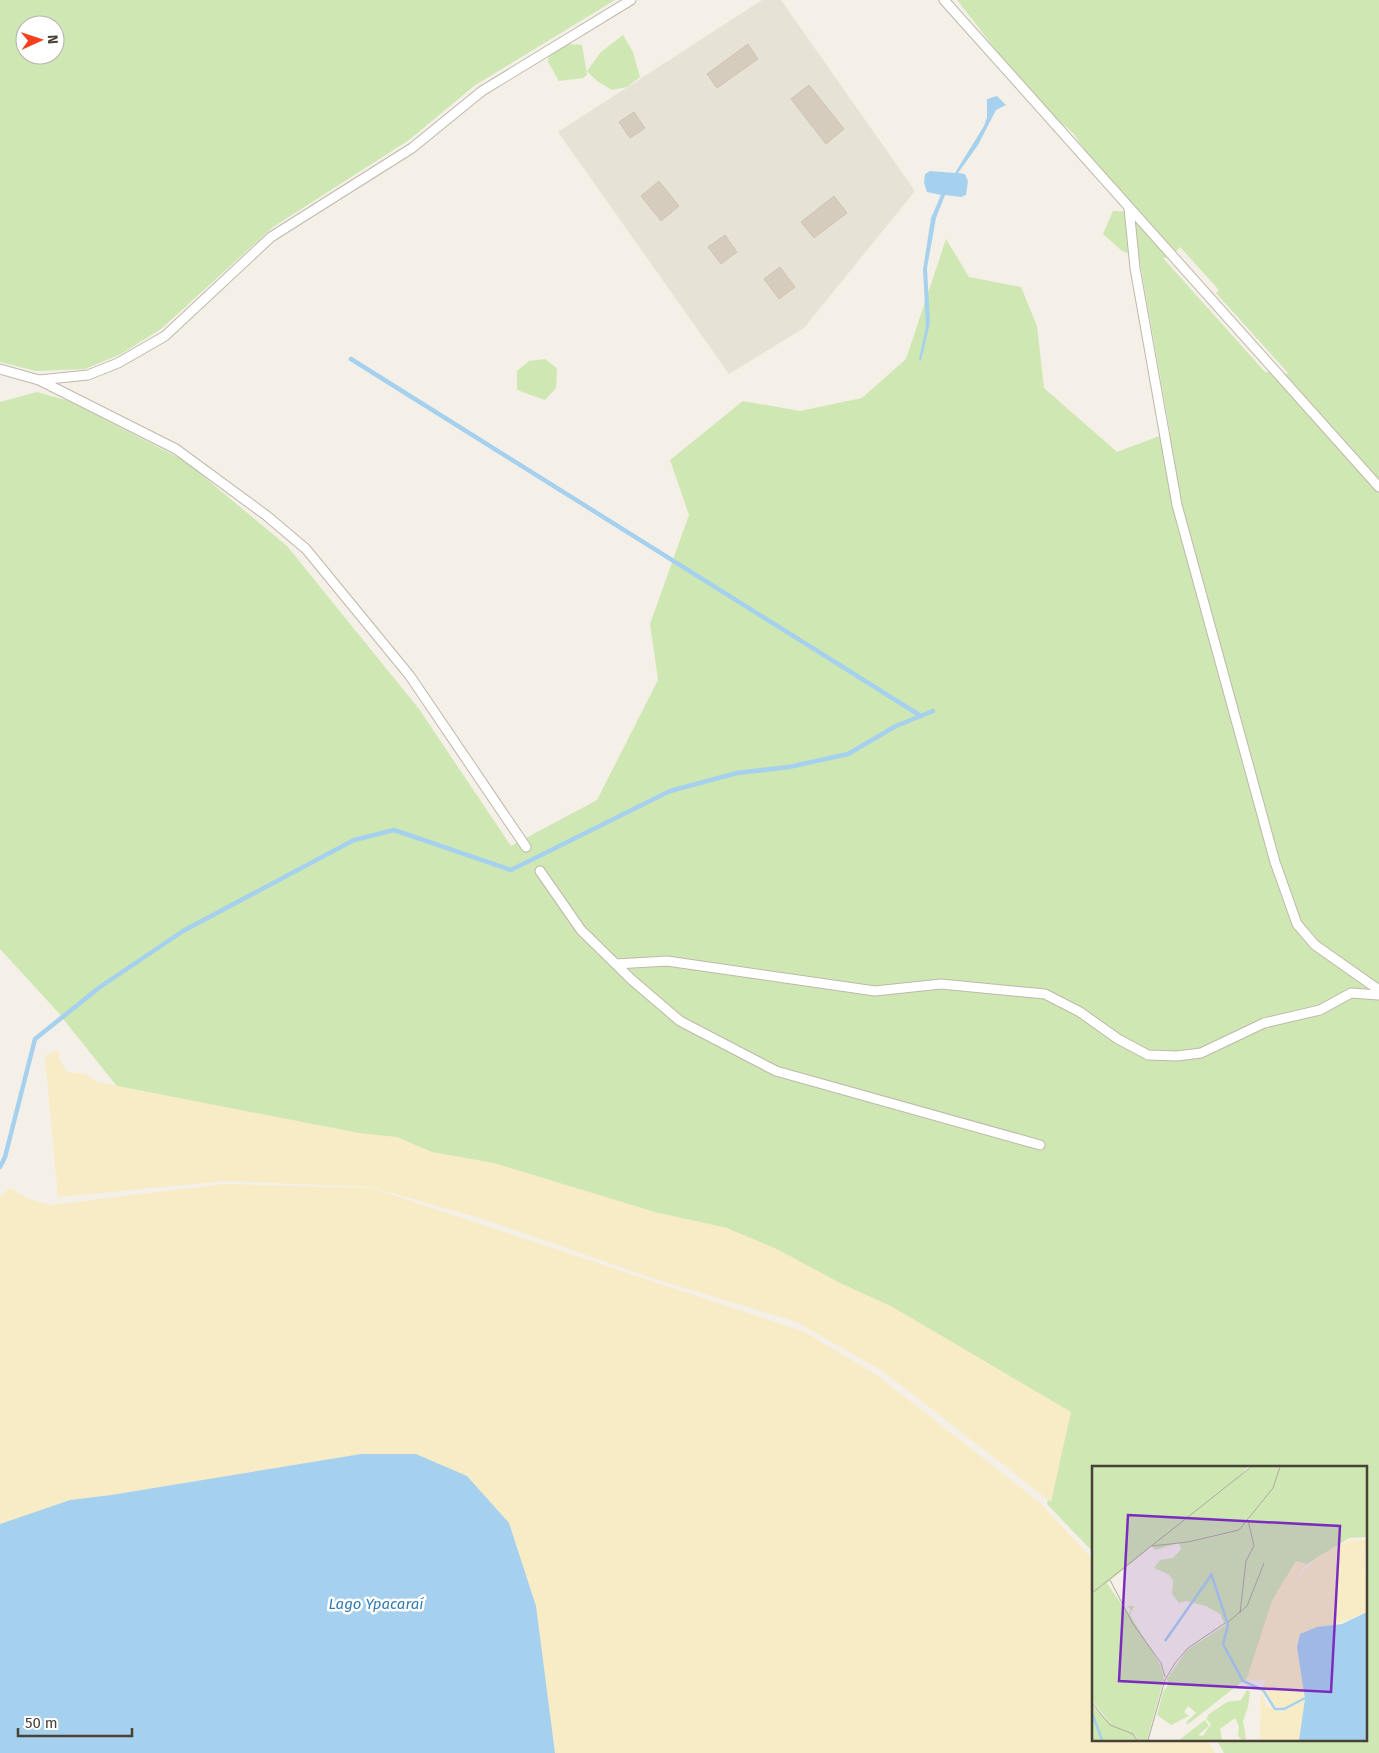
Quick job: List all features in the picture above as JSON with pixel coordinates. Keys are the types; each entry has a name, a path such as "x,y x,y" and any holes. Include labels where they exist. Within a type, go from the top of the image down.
{"lane":[{"path":"39,380 88,376 118,363 165,336 271,237 412,148 482,91 631,0"},
{"path":"944,0 1379,487"},
{"path":"1129,208 1135,268 1177,505 1275,862 1297,924 1322,950 1379,990"},
{"path":"0,370 39,380 176,449 267,516 306,549 410,676 526,847"},
{"path":"540,870 581,930 680,1021 776,1071 1040,1146"},
{"path":"616,964 667,961 875,991 941,984 1045,994 1080,1012 1118,1039 1148,1055 1167,1056 1201,1053 1264,1023 1320,1010 1351,993 1379,995"}],"shaded area":[{"path":"762,0 781,0 915,191 804,328 729,374 558,132"}],"green space":[{"path":"0,0 615,0 474,86 409,140 273,227 161,329 121,354 85,369 36,371 0,362"},
{"path":"957,0 1379,0 1379,1753 1224,1753 1217,1740 1366,1740 1366,1466 1092,1466 1092,1551 1047,1504 1050,1491 932,1333 120,1090 56,1010 0,949 0,402 37,392 69,401 185,461 287,546 419,709 511,846 597,800 658,680 650,624 689,515 670,460 743,401 800,411 862,398 906,359 946,239 969,277 1021,287 1037,326 1044,388 1117,452 1170,432 1139,257 1122,251 1103,234 1113,211 1136,212 1117,197 1073,133 1035,100","holes":["1180,247 1219,290 1216,293 1289,374 1265,372 1163,258 1171,257"]},
{"path":"623,35 633,52 640,77 627,87 612,90 597,81 587,71 601,52"},
{"path":"555,43 582,45 587,75 583,78 559,81 548,62 549,53 545,47"},
{"path":"545,359 557,368 556,388 545,400 517,390 517,371 529,361"}],"sand":[{"path":"58,1050 59,1058 67,1072 86,1074 97,1082 359,1133 397,1137 432,1152 494,1163 655,1212 727,1228 779,1250 840,1283 891,1306 1071,1412 1051,1502 884,1372 797,1322 652,1278 483,1219 371,1187 225,1181 58,1197 45,1056"},
{"path":"225,1184 372,1188 805,1332 878,1376 1039,1502 1092,1559 1092,1740 1208,1740 1215,1753 555,1753 551,1728 361,1454 70,1500 0,1524 0,1197 10,1188 29,1199 51,1205"}],"water":[{"path":"997,96 1006,105 996,110 978,145 958,173 965,174 968,181 966,195 961,197 945,195 936,218 927,268 930,323 921,361 919,359 926,327 923,270 931,218 941,195 927,192 924,183 925,174 930,171 955,173 984,126 987,117 987,99"},
{"name":"Lago Ypacaraí","path":"361,1454 416,1454 467,1476 509,1523 536,1606 555,1753 0,1753 0,1524 70,1500"}],"building":[{"path":"748,44 758,59 717,88 707,74"},
{"path":"809,85 844,129 826,144 791,99"},
{"path":"634,112 645,128 630,138 619,122"},
{"path":"659,181 679,206 661,221 641,196"},
{"path":"834,196 847,213 814,238 801,222"},
{"path":"725,235 737,252 721,264 708,247"},
{"path":"780,267 795,287 779,299 764,279"}],"waterway":[{"path":"351,359 921,716"},
{"path":"0,1167 5,1157 35,1039 100,987 183,931 354,840 394,830 511,870 670,791 737,773 789,767 848,754 896,726 933,711"}]}
